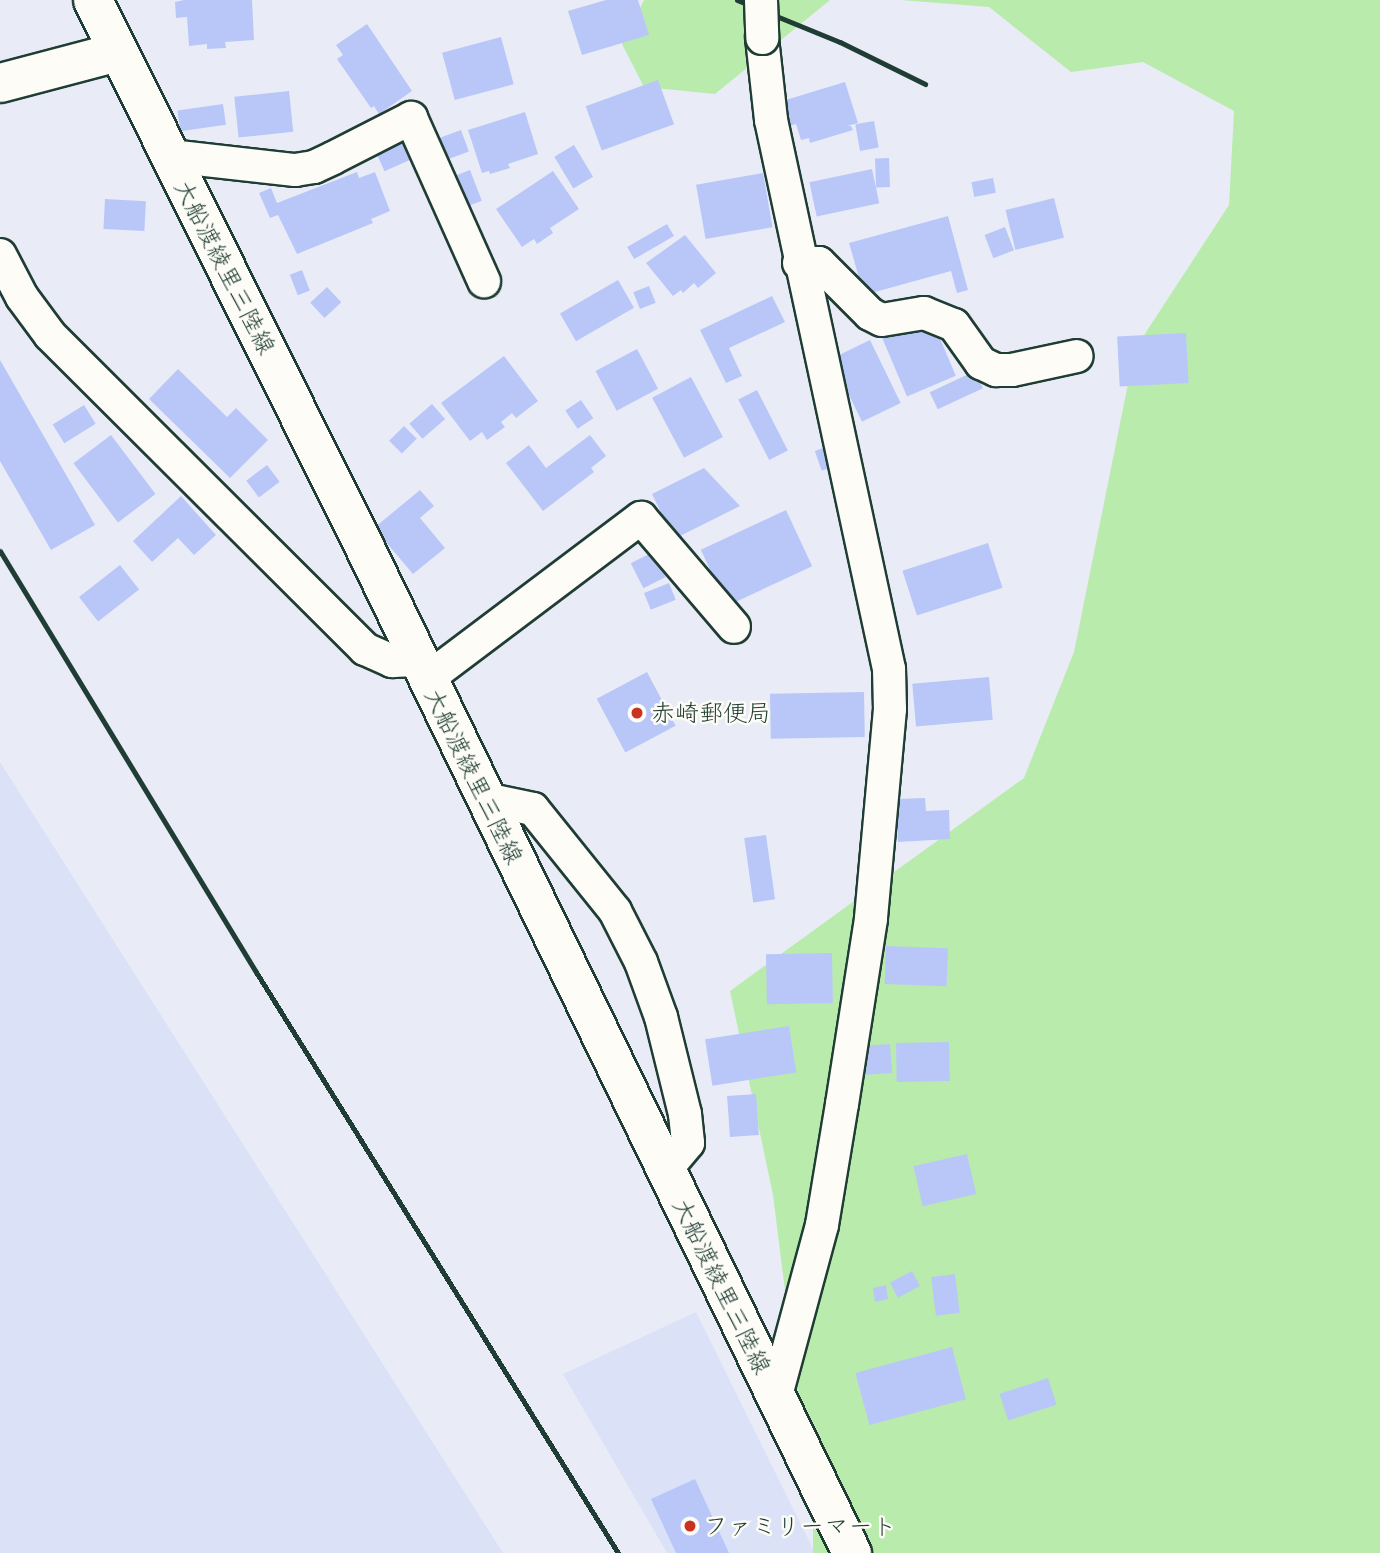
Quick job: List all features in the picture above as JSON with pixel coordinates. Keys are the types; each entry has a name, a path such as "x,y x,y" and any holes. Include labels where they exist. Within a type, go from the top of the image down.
{"main road":[{"name":"大船渡綾里三陸線","path":"93,0 423,669 852,1553"},
{"path":"0,83 118,52"}],"street":[{"path":"761,0 762,38 771,120 799,263 889,669 890,709 870,919 822,1225 776,1396"},
{"path":"170,156 305,169 333,159 411,118 484,281"},
{"path":"0,255 22,296 50,335 365,649 391,661 423,669 641,517 734,626"},
{"path":"799,263 820,263 870,313 882,320 924,313 954,325 981,363 996,370 1012,370 1077,355"},
{"path":"485,799 533,808 615,911 641,962 661,1017 685,1114 688,1143 666,1169"}],"shaded area":[{"path":"0,762 503,1553 0,1553"},
{"path":"696,1312 815,1553 667,1553 563,1374"}],"green space":[{"path":"644,0 830,0 715,94 644,87 622,44"},
{"path":"901,0 1380,0 1380,1553 813,1553 813,1513 773,1195 730,991 1024,778 1074,652 1135,349 1229,205 1234,111 1143,62 1071,72 989,7"}],"building":[{"path":"252,0 254,40 225,42 226,48 207,49 207,44 189,46 187,17 176,18 175,2"},
{"path":"606,0 638,0 649,35 582,55 568,11"},
{"path":"367,24 412,91 379,114 374,106 371,108 337,59 343,55 336,45"},
{"path":"501,37 514,84 455,100 442,53"},
{"path":"658,80 674,124 602,151 586,106"},
{"path":"845,82 858,123 847,126 851,126 853,130 810,143 809,138 801,140 796,124 786,127 779,102"},
{"path":"289,91 293,132 239,138 234,97"},
{"path":"223,104 226,125 180,131 177,110"},
{"path":"525,112 538,154 508,164 510,168 490,174 489,171 482,173 468,130"},
{"path":"874,121 879,148 860,151 855,124"},
{"path":"461,130 469,152 437,163 429,142"},
{"path":"403,139 412,159 385,171 376,151"},
{"path":"574,145 593,177 573,189 554,157"},
{"path":"875,158 889,158 890,187 876,187"},
{"path":"872,169 879,203 817,217 809,182"},
{"path":"470,170 482,201 457,210 445,180"},
{"path":"553,171 579,209 550,228 553,233 537,244 534,239 522,247 496,209"},
{"path":"357,172 359,178 375,172 390,211 371,219 373,223 297,254 278,215 270,218 259,193 271,188 277,203"},
{"path":"763,173 773,227 706,239 696,185"},
{"path":"993,178 996,193 974,197 971,182"},
{"path":"1054,198 1064,238 1015,250 1005,210"},
{"path":"105,199 146,201 144,231 103,229"},
{"path":"948,216 968,290 957,293 951,271 864,295 849,243"},
{"path":"667,224 674,236 634,259 627,247"},
{"path":"1005,227 1014,250 993,258 984,235"},
{"path":"685,235 716,273 698,288 694,283 683,293 681,290 673,296 646,263"},
{"path":"302,270 310,291 298,295 290,275"},
{"path":"618,280 634,308 576,341 560,314"},
{"path":"649,286 656,303 640,309 633,292"},
{"path":"327,287 341,302 325,318 310,303"},
{"path":"772,296 785,322 729,348 742,376 726,383 700,330"},
{"path":"930,315 956,376 907,396 881,336"},
{"path":"1186,333 1189,383 1120,387 1117,337"},
{"path":"870,340 901,403 862,422 831,359"},
{"path":"637,349 658,389 617,411 596,371"},
{"path":"504,356 538,401 516,418 512,413 501,422 505,427 487,440 482,432 470,441 441,403"},
{"path":"0,360 95,525 51,550 0,461"},
{"path":"178,369 227,417 236,408 268,440 230,478 149,399"},
{"path":"975,371 983,388 938,409 930,392"},
{"path":"691,377 723,437 684,458 652,398"},
{"path":"757,390 788,451 769,460 738,400"},
{"path":"581,400 593,418 578,429 565,411"},
{"path":"432,404 445,419 422,439 409,424"},
{"path":"84,405 96,424 64,443 53,425"},
{"path":"404,426 417,439 402,454 389,441"},
{"path":"111,435 156,494 118,522 73,463"},
{"path":"590,435 606,456 591,468 594,472 543,511 506,463 529,445 546,468"},
{"path":"829,446 836,466 822,471 815,451"},
{"path":"267,465 280,482 259,497 246,481"},
{"path":"704,468 740,506 674,539 652,494"},
{"path":"420,490 434,506 420,518 445,548 413,574 374,528"},
{"path":"181,496 216,535 194,555 178,538 152,562 133,541"},
{"path":"786,510 812,566 727,606 701,550"},
{"path":"988,543 1003,588 917,616 902,571"},
{"path":"653,552 666,577 643,588 631,563"},
{"path":"120,565 139,589 98,621 79,597"},
{"path":"669,583 676,600 651,610 644,593"},
{"path":"647,672 676,726 625,753 597,699"},
{"path":"989,677 993,720 916,727 912,684"},
{"path":"864,692 865,737 771,739 770,694"},
{"path":"925,798 926,811 949,810 950,839 898,842 896,799"},
{"path":"766,835 775,899 753,902 744,838"},
{"path":"886,946 948,948 947,986 885,984"},
{"path":"832,953 833,1003 767,1004 766,954"},
{"path":"789,1026 796,1072 712,1086 705,1039"},
{"path":"949,1042 950,1081 897,1082 896,1043"},
{"path":"890,1044 892,1073 859,1075 857,1046"},
{"path":"756,1094 759,1135 730,1137 727,1096"},
{"path":"967,1154 976,1194 923,1206 913,1166"},
{"path":"912,1271 920,1286 898,1298 890,1283"},
{"path":"955,1274 960,1313 936,1316 931,1277"},
{"path":"886,1285 888,1299 875,1302 873,1288"},
{"path":"952,1347 966,1399 869,1425 855,1373"},
{"path":"1048,1378 1057,1405 1008,1420 999,1394"},
{"name":"ファミリーマート","path":"695,1479 729,1553 676,1553 651,1499"}],"railway":[{"path":"737,0 840,42 925,84"},
{"path":"0,551 256,972 618,1553"}],"place":[{"name":"赤崎郵便局","path":"637,713"},
{"name":"ファミリーマート","path":"690,1526"}]}
